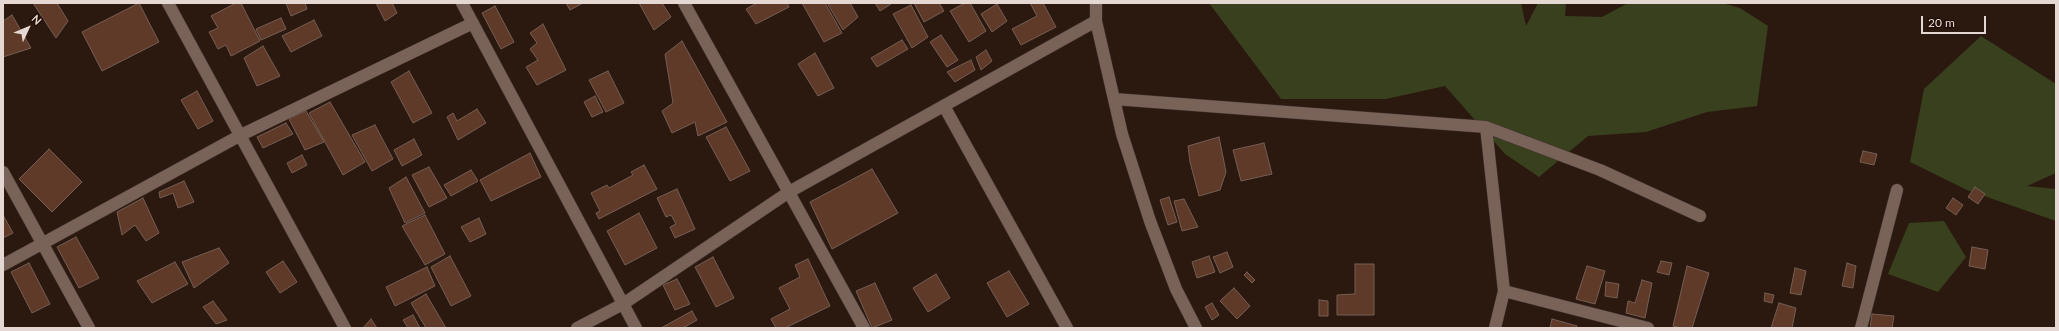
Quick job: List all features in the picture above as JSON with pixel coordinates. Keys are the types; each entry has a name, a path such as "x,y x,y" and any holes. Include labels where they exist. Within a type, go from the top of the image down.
{"street":[{"path":"168,3 345,328"},
{"path":"462,3 636,328"},
{"path":"684,3 864,328"},
{"path":"1096,3 1096,21 1122,134 1150,221 1176,288 1196,328"},
{"path":"577,328 623,304 789,192 1096,21"},
{"path":"3,265 241,135 473,23"},
{"path":"1114,100 1486,127 1600,170 1700,216"},
{"path":"944,106 1067,328"},
{"path":"1486,127 1504,291 1496,328"},
{"path":"3,172 89,328"},
{"path":"1861,328 1897,190"},
{"path":"1504,291 1646,328"}],"green space":[{"path":"1209,3 1521,3 1526,26 1538,3 1566,3 1565,16 1602,17 1628,3 1722,3 1740,8 1768,26 1757,106 1707,112 1646,132 1588,136 1539,177 1505,154 1445,86 1386,99 1281,99"},
{"path":"1981,36 2056,84 2056,173 2027,186 2056,189 2056,221 1967,190 1910,162 1924,89"},
{"path":"1944,221 1966,257 1938,292 1888,274 1909,223"}],"building":[{"path":"33,3 57,3 68,21 56,38"},
{"path":"139,3 159,42 102,71 82,32"},
{"path":"236,3 241,3 260,41 231,56 226,45 218,49 209,32 218,28 211,16"},
{"path":"286,3 305,3 307,9 291,16"},
{"path":"376,3 392,3 397,13 385,21"},
{"path":"566,3 583,3 570,10"},
{"path":"639,3 662,3 671,17 654,30"},
{"path":"757,3 787,3 789,7 756,24 746,9"},
{"path":"802,3 825,3 842,33 824,42"},
{"path":"827,3 850,3 858,17 843,30"},
{"path":"875,3 891,3 891,4 880,11"},
{"path":"914,3 939,3 944,11 924,22"},
{"path":"965,3 970,3 986,31 969,42 950,11"},
{"path":"1030,3 1043,3 1056,27 1021,45 1012,29 1037,16"},
{"path":"997,4 1007,21 992,32 981,14"},
{"path":"911,5 928,37 912,48 893,14"},
{"path":"495,6 514,42 501,49 482,13"},
{"path":"12,15 31,48 3,57 3,21"},
{"path":"281,18 286,29 261,40 256,29"},
{"path":"314,20 322,36 291,52 282,36"},
{"path":"543,24 566,70 537,85 526,67 538,60 530,49 537,43 530,33"},
{"path":"941,35 958,60 947,67 930,42"},
{"path":"902,40 908,49 877,67 871,58"},
{"path":"682,41 727,122 698,136 695,122 672,133 662,111 673,103 665,54"},
{"path":"263,46 280,76 257,86 244,58"},
{"path":"986,50 992,61 981,70 976,57"},
{"path":"815,53 834,88 818,96 798,64"},
{"path":"971,60 975,70 955,82 947,72"},
{"path":"409,71 432,113 413,123 391,82"},
{"path":"608,71 624,103 606,112 589,80"},
{"path":"197,91 213,121 198,129 181,100"},
{"path":"595,96 603,112 592,117 584,102"},
{"path":"330,102 365,162 343,175 309,113"},
{"path":"477,109 486,123 458,140 447,117 453,113 457,121"},
{"path":"306,111 324,142 305,150 289,119"},
{"path":"286,123 293,134 263,148 257,137"},
{"path":"375,125 393,159 372,171 352,135"},
{"path":"726,127 750,171 730,181 706,137"},
{"path":"1219,137 1226,172 1220,190 1199,196 1190,162 1188,146"},
{"path":"414,139 422,155 402,166 394,150"},
{"path":"1264,143 1272,174 1241,181 1233,150"},
{"path":"49,149 82,182 52,212 19,179"},
{"path":"1863,151 1877,154 1874,165 1860,162"},
{"path":"530,153 541,177 491,201 480,180"},
{"path":"302,155 307,165 292,173 287,163"},
{"path":"644,165 657,189 599,219 596,213 600,211 591,193 607,185 609,188 633,175 631,172"},
{"path":"429,167 447,198 429,207 412,175"},
{"path":"872,169 898,213 832,249 810,202"},
{"path":"471,170 478,181 451,196 444,185"},
{"path":"406,177 425,213 405,223 389,188"},
{"path":"184,181 194,202 178,208 173,193 160,198 159,192"},
{"path":"1975,187 1985,194 1978,204 1968,197"},
{"path":"677,189 695,229 675,238 670,227 676,224 671,215 666,217 657,198"},
{"path":"1169,197 1177,222 1168,225 1160,200"},
{"path":"143,198 159,233 146,241 135,225 122,235 117,212"},
{"path":"1953,198 1963,205 1956,215 1946,208"},
{"path":"1184,199 1198,227 1182,231 1174,201"},
{"path":"639,213 657,248 625,265 607,231"},
{"path":"3,215 13,233 3,238"},
{"path":"425,215 445,254 425,265 402,226"},
{"path":"479,218 486,234 470,242 461,227"},
{"path":"76,237 99,278 79,288 57,247"},
{"path":"1972,247 1988,250 1985,269 1969,266"},
{"path":"219,248 229,263 194,288 182,262"},
{"path":"1227,252 1233,267 1220,273 1213,257"},
{"path":"450,256 471,296 451,306 431,267"},
{"path":"1209,256 1215,272 1197,278 1192,262"},
{"path":"713,257 734,298 716,307 695,267"},
{"path":"808,259 830,306 785,328 776,328 771,319 790,309 779,288 800,277 795,265"},
{"path":"283,261 297,282 280,293 266,272"},
{"path":"1661,261 1672,263 1669,275 1657,272"},
{"path":"175,262 188,284 152,303 137,281"},
{"path":"29,263 50,304 32,313 11,272"},
{"path":"1847,263 1856,266 1853,288 1842,286"},
{"path":"1355,264 1374,264 1374,315 1337,315 1337,295 1355,294"},
{"path":"1587,266 1605,271 1595,304 1576,299"},
{"path":"1687,266 1709,273 1692,328 1681,328 1673,326"},
{"path":"427,267 435,286 395,306 386,287"},
{"path":"1795,268 1806,271 1801,295 1790,293"},
{"path":"1009,271 1029,304 1007,317 987,283"},
{"path":"1247,272 1255,280 1252,283 1244,275"},
{"path":"936,274 950,298 928,312 913,288"},
{"path":"677,279 690,304 675,310 663,285"},
{"path":"1642,280 1652,283 1645,318 1626,313 1628,301 1635,303"},
{"path":"1606,282 1619,284 1617,298 1605,296"},
{"path":"875,283 892,320 872,328 856,291"},
{"path":"1234,288 1250,306 1237,319 1220,301"},
{"path":"1765,293 1774,295 1772,303 1764,301"},
{"path":"426,294 446,328 426,328 411,303"},
{"path":"1319,300 1328,301 1328,316 1319,316"},
{"path":"213,301 227,320 216,324 203,307"},
{"path":"1212,303 1219,315 1212,320 1205,307"},
{"path":"1779,303 1796,308 1792,328 1771,328"},
{"path":"692,311 697,320 683,328 661,328"},
{"path":"1872,314 1894,316 1892,328 1870,328"},
{"path":"413,315 420,328 408,328 403,320"},
{"path":"371,319 377,328 363,328"},
{"path":"1552,319 1577,326 1576,328 1550,328"}]}
